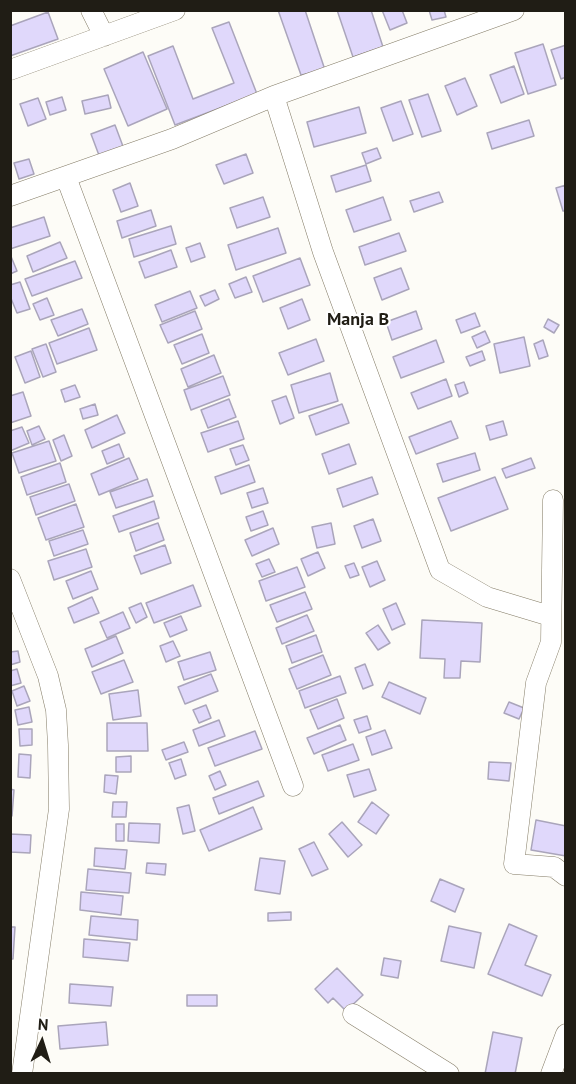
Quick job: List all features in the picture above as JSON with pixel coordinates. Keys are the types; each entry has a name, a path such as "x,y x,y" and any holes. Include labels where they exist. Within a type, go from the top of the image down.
{"street":[{"path":"91,10 104,36"},
{"path":"10,70 175,10"},
{"path":"10,196 172,139 274,96 504,12"},
{"path":"274,96 323,252 440,570 487,597 550,616"},
{"path":"66,177 293,786"},
{"path":"553,501 550,642 536,683 514,864 554,867 566,876"},
{"path":"10,579 48,676 56,710 58,766 59,809 22,1074"},
{"path":"352,1014 449,1074"},
{"path":"551,1074 566,1034"}],"building":[{"path":"278,10 305,10 325,70 301,75"},
{"path":"337,10 371,10 383,47 353,57"},
{"path":"382,10 402,10 407,23 390,30"},
{"path":"429,10 444,10 446,17 432,20"},
{"path":"48,12 58,39 10,56 10,26"},
{"path":"229,22 257,94 175,125 148,56 173,46 193,99 234,83 212,28"},
{"path":"543,44 556,85 528,94 515,53"},
{"path":"566,45 566,77 561,79 551,50"},
{"path":"143,52 167,109 128,126 104,69"},
{"path":"514,66 524,94 501,103 490,75"},
{"path":"465,78 477,106 457,115 445,86"},
{"path":"428,94 441,131 422,137 409,100"},
{"path":"108,95 111,108 85,114 82,101"},
{"path":"62,97 66,110 50,115 46,102"},
{"path":"38,98 46,119 28,126 20,104"},
{"path":"401,101 413,134 393,141 381,108"},
{"path":"359,107 366,133 314,147 307,122"},
{"path":"529,120 534,136 492,149 487,133"},
{"path":"115,125 124,149 100,158 91,134"},
{"path":"377,148 381,158 366,164 362,153"},
{"path":"246,154 253,173 224,184 216,165"},
{"path":"29,159 34,174 19,179 14,163"},
{"path":"366,165 371,181 336,192 331,176"},
{"path":"130,183 138,206 121,212 113,190"},
{"path":"566,185 566,211 563,211 556,188"},
{"path":"439,192 443,202 414,212 410,201"},
{"path":"263,197 270,217 237,228 230,208"},
{"path":"383,197 391,220 354,232 346,210"},
{"path":"151,210 156,226 122,238 117,221"},
{"path":"44,217 50,236 10,249 10,228"},
{"path":"171,226 176,244 134,257 129,239"},
{"path":"278,228 286,253 236,270 228,245"},
{"path":"399,233 406,251 365,265 359,247"},
{"path":"60,242 67,258 33,272 27,256"},
{"path":"200,243 205,257 191,262 186,248"},
{"path":"171,250 177,267 145,278 139,262"},
{"path":"10,254 17,271 10,274"},
{"path":"300,258 310,285 263,302 253,276"},
{"path":"75,261 82,278 32,296 25,279"},
{"path":"401,268 409,289 382,300 374,278"},
{"path":"246,277 252,292 235,298 229,284"},
{"path":"20,282 30,309 17,313 10,296 10,285"},
{"path":"215,290 219,299 205,306 200,296"},
{"path":"190,291 197,308 162,322 155,305"},
{"path":"47,298 54,315 40,320 33,304"},
{"path":"302,299 310,320 288,329 280,308"},
{"path":"82,309 88,324 58,336 51,320"},
{"path":"195,311 202,329 168,343 160,325"},
{"path":"416,311 422,329 392,340 386,322"},
{"path":"475,313 480,326 461,333 456,320"},
{"path":"548,319 559,325 554,333 544,327"},
{"path":"89,328 97,350 57,364 49,343"},
{"path":"485,331 490,342 477,348 472,337"},
{"path":"202,334 209,353 182,364 174,345"},
{"path":"524,337 530,366 500,373 494,344"},
{"path":"316,339 324,361 288,375 279,353"},
{"path":"436,340 444,362 401,378 393,357"},
{"path":"543,340 548,356 539,359 534,344"},
{"path":"46,344 56,372 43,377 32,349"},
{"path":"31,351 40,377 25,383 15,357"},
{"path":"482,351 485,360 470,366 466,357"},
{"path":"214,355 221,373 188,387 181,369"},
{"path":"330,373 338,401 299,413 291,385"},
{"path":"223,376 230,395 191,410 184,390"},
{"path":"446,379 452,396 418,409 411,393"},
{"path":"464,382 468,393 459,397 455,385"},
{"path":"75,385 80,397 65,402 61,390"},
{"path":"23,392 31,416 10,423 10,396"},
{"path":"286,396 294,418 280,424 272,401"},
{"path":"229,399 236,417 208,428 201,410"},
{"path":"95,404 98,415 83,419 80,409"},
{"path":"342,404 349,423 316,435 309,416"},
{"path":"117,415 125,433 92,448 85,430"},
{"path":"238,421 244,439 208,452 201,433"},
{"path":"451,421 458,438 416,454 409,437"},
{"path":"503,421 507,435 490,440 486,426"},
{"path":"39,426 45,439 32,445 27,431"},
{"path":"22,427 29,443 10,451 10,431"},
{"path":"64,435 72,456 61,461 53,440"},
{"path":"49,441 56,461 19,473 12,453"},
{"path":"119,444 124,457 107,464 102,451"},
{"path":"349,444 356,464 329,474 322,454"},
{"path":"243,445 249,460 236,465 230,449"},
{"path":"475,453 480,470 443,482 437,464"},
{"path":"129,458 138,479 99,495 91,474"},
{"path":"531,458 535,468 506,478 502,469"},
{"path":"60,463 66,482 27,495 21,477"},
{"path":"249,465 255,482 221,494 215,477"},
{"path":"372,477 378,494 343,507 337,489"},
{"path":"495,477 508,509 451,531 438,498"},
{"path":"147,479 153,496 116,508 110,492"},
{"path":"69,484 75,501 36,515 30,497"},
{"path":"263,488 268,503 252,508 247,493"},
{"path":"154,501 159,518 119,532 113,516"},
{"path":"76,504 84,527 46,540 38,518"},
{"path":"263,511 268,525 251,531 246,517"},
{"path":"373,519 381,541 362,548 354,526"},
{"path":"158,523 164,540 136,551 130,533"},
{"path":"331,523 335,544 317,548 312,527"},
{"path":"273,528 279,544 252,556 245,540"},
{"path":"83,530 88,544 54,556 49,541"},
{"path":"165,545 171,563 141,574 134,556"},
{"path":"86,549 92,567 54,580 48,561"},
{"path":"318,552 325,568 308,576 301,559"},
{"path":"269,559 275,572 262,577 256,564"},
{"path":"377,561 385,580 370,587 362,567"},
{"path":"354,563 359,575 350,578 345,566"},
{"path":"297,567 305,587 266,601 259,581"},
{"path":"91,571 98,589 73,599 66,581"},
{"path":"193,585 201,606 154,623 146,603"},
{"path":"305,592 312,609 277,622 270,605"},
{"path":"92,597 99,613 74,623 68,608"},
{"path":"141,603 147,617 136,623 129,608"},
{"path":"396,603 405,624 392,630 383,609"},
{"path":"123,612 130,628 107,638 100,622"},
{"path":"307,615 314,631 282,644 276,628"},
{"path":"181,616 187,630 170,637 164,623"},
{"path":"422,620 482,623 480,662 461,661 460,678 444,678 445,659 420,658"},
{"path":"378,625 390,643 378,650 366,633"},
{"path":"316,635 322,652 292,663 286,646"},
{"path":"116,636 123,653 92,667 85,649"},
{"path":"173,641 180,656 166,662 160,646"},
{"path":"18,651 20,662 10,665 10,652"},
{"path":"210,652 216,670 184,680 178,662"},
{"path":"323,655 331,675 297,689 289,669"},
{"path":"124,660 133,682 101,694 92,672"},
{"path":"365,664 373,685 363,689 355,668"},
{"path":"17,669 21,683 10,686 10,671"},
{"path":"211,674 218,691 185,704 178,687"},
{"path":"340,676 346,693 305,708 299,691"},
{"path":"389,682 426,698 420,714 382,697"},
{"path":"24,686 30,701 17,706 12,691"},
{"path":"138,690 141,716 113,720 109,694"},
{"path":"337,699 344,718 318,729 310,710"},
{"path":"509,702 524,708 519,719 504,713"},
{"path":"206,705 211,718 199,723 193,710"},
{"path":"29,707 32,722 18,725 15,710"},
{"path":"367,716 371,729 359,733 354,720"},
{"path":"219,720 225,736 199,746 193,730"},
{"path":"107,723 147,723 148,751 107,751"},
{"path":"340,725 346,740 314,754 307,738"},
{"path":"19,729 32,729 32,745 20,746"},
{"path":"385,730 392,748 372,755 366,737"},
{"path":"255,731 262,749 215,766 208,748"},
{"path":"184,742 188,752 166,760 162,750"},
{"path":"353,744 359,760 328,771 322,755"},
{"path":"19,754 31,755 30,778 18,777"},
{"path":"131,756 131,772 116,772 116,757"},
{"path":"181,759 186,775 175,779 169,763"},
{"path":"489,762 511,763 509,781 488,779"},
{"path":"369,769 376,790 354,797 347,775"},
{"path":"220,771 226,785 215,790 209,776"},
{"path":"105,775 118,776 116,794 104,792"},
{"path":"258,781 264,796 219,814 213,798"},
{"path":"10,789 14,790 12,816 10,816"},
{"path":"113,802 127,802 126,817 112,817"},
{"path":"372,802 389,815 376,834 358,822"},
{"path":"189,805 195,831 183,834 177,808"},
{"path":"253,807 262,829 209,851 200,830"},
{"path":"536,820 566,826 566,856 531,850"},
{"path":"342,822 362,845 348,857 329,834"},
{"path":"129,823 160,824 159,843 128,841"},
{"path":"116,824 124,824 124,841 116,841"},
{"path":"10,834 31,835 30,853 10,852"},
{"path":"314,842 328,869 312,876 299,849"},
{"path":"95,848 127,850 125,869 94,866"},
{"path":"260,858 285,861 280,894 255,890"},
{"path":"147,863 166,864 165,875 146,873"},
{"path":"88,869 131,873 129,893 86,890"},
{"path":"440,879 464,889 455,912 431,901"},
{"path":"81,892 123,896 121,915 80,910"},
{"path":"291,912 291,920 268,921 268,913"},
{"path":"91,916 138,920 137,940 89,935"},
{"path":"509,924 537,936 525,965 551,975 542,996 488,974"},
{"path":"449,926 481,933 474,968 441,961"},
{"path":"10,927 15,927 13,959 10,959"},
{"path":"84,939 130,943 128,961 83,957"},
{"path":"384,958 401,961 398,978 381,975"},
{"path":"337,968 363,995 346,1011 333,998 328,1003 315,989"},
{"path":"70,984 113,987 111,1006 69,1003"},
{"path":"187,995 217,995 217,1006 187,1006"},
{"path":"106,1022 108,1045 60,1049 58,1026"},
{"path":"493,1032 522,1038 515,1074 485,1074"}],"district":[{"name":"Manja B","path":"358,320"}]}
